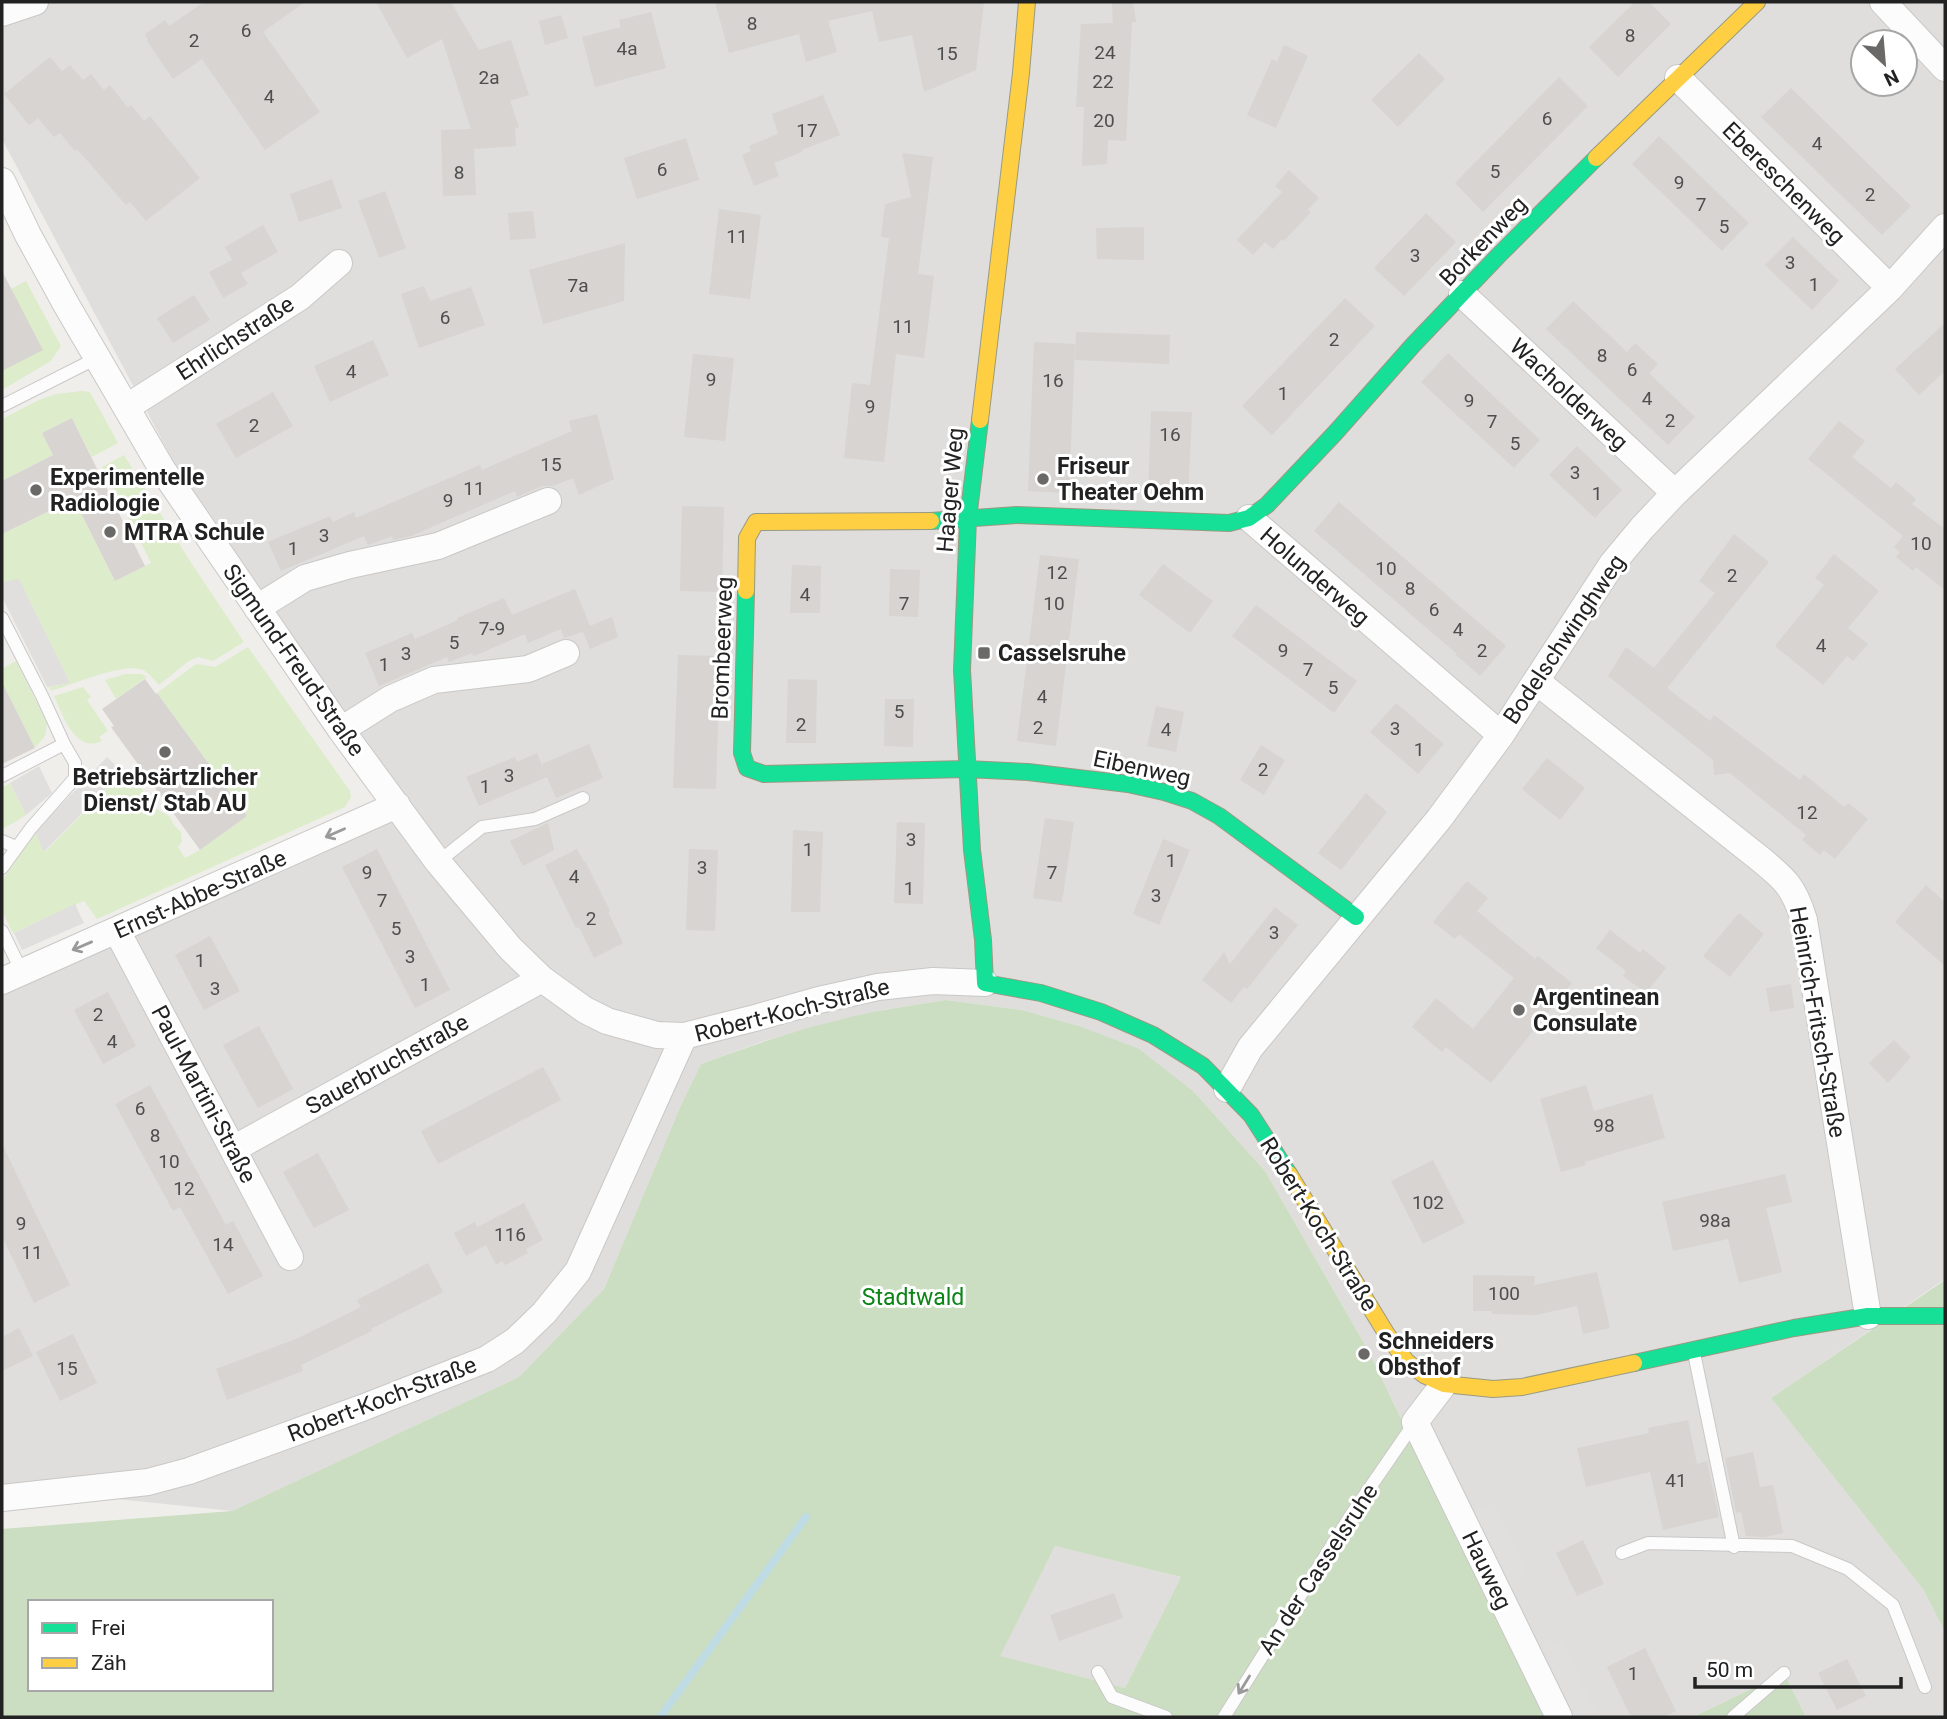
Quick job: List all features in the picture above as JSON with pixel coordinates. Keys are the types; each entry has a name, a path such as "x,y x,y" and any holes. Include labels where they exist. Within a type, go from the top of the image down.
{"street":[{"path":"2,13 35,2"},
{"name":"Haager Weg","path":"985,983 966,769 962,670 968,519 1027,2"},
{"name":"Borkenweg","path":"1248,518 1267,505 1462,294 1632,122 1757,2"},
{"path":"1883,2 1945,68"},
{"name":"Ebereschenweg","path":"1678,78 1890,288"},
{"name":"Sigmund-Freud-Straße","path":"2,181 97,358 162,469 341,730 438,862 510,948 542,979 575,1003 607,1021 657,1035 684,1035"},
{"name":"Bodelschwinghweg","path":"1227,1089 1250,1048 1439,819 1501,735 1612,564 1675,493 1890,288 1945,227"},
{"name":"Ehrlichstraße","path":"127,407 300,297 339,263"},
{"name":"Wacholderweg","path":"1462,294 1675,493"},
{"path":"257,608 305,578 438,545 548,501"},
{"name":"Holunderweg","path":"968,519 1017,515 1229,523 1248,518 1501,735"},
{"name":"Brombeerweg","path":"966,769 764,774 747,768 741,753 747,538 756,522 968,519"},
{"path":"341,730 390,699 434,680 528,668 566,653"},
{"name":"Heinrich-Fritsch-Straße","path":"1535,681 1782,877 1797,898 1804,920 1868,1317"},
{"name":"Eibenweg","path":"966,769 1028,772 1128,784 1192,801 1229,822 1356,917"},
{"name":"Ernst-Abbe-Straße","path":"12,976 397,806"},
{"name":"Paul-Martini-Straße","path":"117,931 290,1256"},
{"name":"Sauerbruchstraße","path":"233,1149 542,979"},
{"name":"Robert-Koch-Straße","path":"2,1498 148,1482 189,1471 487,1359 514,1340 544,1313 578,1271 684,1035 878,987 933,981 985,983 1041,993 1101,1012 1153,1035 1203,1066 1251,1115 1406,1361 1424,1375 1444,1384 1470,1388 1522,1387 1794,1328 1868,1317 1945,1316"},
{"path":"1415,1422 1444,1384"},
{"name":"Hauweg","path":"1415,1422 1550,1707"}],"lane":[{"path":"2,406 97,358"},
{"path":"2,618 75,763 75,778 31,828 2,868"},
{"path":"2,776 64,744"},
{"path":"438,862 482,827 535,819 583,798"},
{"path":"2,841 16,847"},
{"path":"2,931 12,976"},
{"path":"1694,1349 1734,1546"},
{"name":"An der Casselsruhe","path":"1224,1717 1352,1515 1415,1422"},
{"path":"1622,1553 1648,1543 1792,1546 1848,1569 1893,1605 1925,1687"},
{"path":"1098,1672 1112,1697 1166,1717"},
{"path":"1733,1717 1784,1673"}],"shaded area":[{"path":"2,2 1945,2 1945,1279 1771,1398 1923,1589 1945,1632 1945,1717 1806,1717 1784,1673 1693,1717 1544,1717 1369,1352 1265,1171 1194,1092 1079,1026 1022,1010 946,1000 834,1021 764,1041 701,1064 681,1105 604,1289 519,1377 232,1511 2,1487 2,996 414,807 352,722 172,459 2,139"},
{"path":"19,579 70,683 47,687 2,597 2,582"},
{"path":"107,757 122,772 44,852 35,832"},
{"path":"39,766 52,793 26,815 10,783"},
{"path":"75,904 84,923 22,950 14,933"},
{"path":"1492,1502 1527,1573 1498,1587 1464,1515"},
{"path":"1055,1546 1181,1577 1125,1688 999,1656"},
{"path":"1561,1640 1598,1717 1564,1717 1534,1653"}],"green space":[{"path":"26,281 61,346 51,361 2,390 2,371 42,349 11,289"},
{"path":"90,392 118,443 92,457 72,418 42,433 53,455 2,481 2,419 56,394"},
{"path":"124,455 244,642 213,661 198,657 189,661 159,685 145,671 134,668 98,675 51,691 49,687 70,683 19,580 4,582 2,578 2,534 74,499 115,581 151,563 119,495 102,467"},
{"path":"248,647 350,791 351,797 345,807 97,919 84,901 13,933 2,911 2,881 35,832 45,852 126,769 139,781 147,801 170,817 181,832 182,842 178,847 185,858 247,816 157,693 193,666 198,664 215,667"},
{"path":"16,661 47,723 45,736 35,748 6,690 2,691 2,666 3,668"},
{"path":"125,674 142,674 147,677 116,699 105,680"},
{"path":"83,687 91,697 87,700 108,731 99,737 102,741 93,744 84,742 71,730 54,696"},
{"path":"10,783 26,815 2,829 2,788"},
{"name":"Stadtwald","path":"946,1000 1022,1010 1079,1026 1139,1049 1194,1092 1265,1171 1369,1352 1544,1717 2,1717 2,1529 232,1511 519,1377 604,1289 681,1105 701,1064 817,1025 862,1014","holes":["1055,1546 1181,1577 1125,1688 1000,1656"]},
{"path":"1945,1280 1945,1632 1923,1589 1771,1398"},
{"path":"1784,1673 1806,1717 1693,1717"}],"building":[{"path":"204,2 305,2 263,32 320,112 265,150 202,59 173,79 147,41 145,34 165,20 169,26"},
{"path":"376,2 451,2 479,50 511,40 529,95 510,101 519,127 515,128 516,146 474,149 476,195 443,196 441,130 471,129 442,39 407,58"},
{"path":"715,2 984,2 976,70 924,92 912,35 879,42 872,11 828,21 837,52 806,62 799,34 729,53"},
{"path":"1112,2 1133,2 1136,22 1132,22 1126,141 1108,140 1107,164 1082,166 1084,107 1076,107 1081,24 1113,23"},
{"path":"1635,2 1649,2 1671,24 1618,77 1589,47"},
{"path":"651,12 666,68 595,87 582,37 621,27 619,20"},
{"path":"561,15 568,38 545,45 539,21"},
{"path":"1284,45 1308,56 1276,128 1247,115 1272,59 1277,62"},
{"path":"1419,53 1445,79 1398,127 1371,100"},
{"path":"50,57 62,71 70,65 83,80 91,74 104,90 110,85 128,108 131,105 144,121 150,116 200,178 146,221 130,202 126,205 60,133 54,137 38,118 29,125 4,94"},
{"path":"1559,77 1588,106 1483,212 1455,183"},
{"path":"1791,88 1911,206 1882,235 1761,117"},
{"path":"823,95 840,135 774,163 779,176 754,186 742,155 751,151 749,146 778,134 772,114"},
{"path":"1659,136 1749,223 1722,251 1632,164"},
{"path":"686,138 699,180 637,199 624,158"},
{"path":"902,153 933,157 918,274 934,276 924,358 896,354 884,462 844,458 852,383 870,385 889,238 881,237 885,204 911,197"},
{"path":"1289,170 1319,198 1308,210 1311,212 1284,241 1282,239 1273,249 1265,242 1253,255 1237,240 1282,192 1275,186"},
{"path":"332,179 342,208 299,222 290,194"},
{"path":"385,191 406,248 379,258 358,201"},
{"path":"719,209 761,215 750,299 709,294"},
{"path":"533,211 536,238 510,240 508,213"},
{"path":"1426,213 1456,242 1404,296 1374,268"},
{"path":"263,225 278,252 241,273 248,284 223,298 209,272 232,260 225,247"},
{"path":"1144,227 1144,260 1097,259 1096,228"},
{"path":"1793,237 1839,281 1812,310 1765,265"},
{"path":"625,243 624,301 543,324 529,270"},
{"path":"2,271 43,350 2,371"},
{"path":"424,286 430,301 471,287 485,325 419,348 401,294"},
{"path":"194,295 210,320 173,343 157,318"},
{"path":"1345,298 1375,326 1272,435 1242,406"},
{"path":"1573,301 1627,352 1635,343 1658,364 1649,373 1695,417 1668,445 1546,329"},
{"path":"1945,323 1945,371 1919,395 1895,369"},
{"path":"1076,332 1170,335 1169,364 1075,360"},
{"path":"373,340 389,375 330,402 314,366"},
{"path":"1034,342 1075,344 1069,493 1028,491"},
{"path":"1448,353 1540,440 1514,468 1421,382"},
{"path":"693,354 734,358 725,441 684,437"},
{"path":"273,392 293,426 236,458 216,424"},
{"path":"1151,411 1192,412 1188,497 1148,496"},
{"path":"597,414 614,479 579,495 573,478 553,486 542,486 517,497 515,491 411,536 393,540 392,536 368,545 364,536 281,571 268,542 330,516 333,522 354,512 356,518 480,465 482,470 572,431 569,421"},
{"name":"MTRA Schule","path":"72,418 145,566 115,581 74,499 2,534 2,481 53,455 42,433"},
{"path":"1839,421 1865,441 1852,457 1891,488 1896,482 1916,499 1912,504 1945,529 1945,590 1916,567 1913,571 1896,557 1900,552 1894,547 1903,536 1808,459"},
{"path":"1577,446 1622,490 1595,518 1549,475"},
{"path":"1339,502 1506,646 1480,676 1314,531"},
{"path":"682,506 724,507 722,592 680,591"},
{"path":"1734,534 1769,562 1667,688 1710,721 1714,715 1800,780 1804,774 1844,807 1848,803 1868,819 1835,859 1824,850 1820,855 1802,840 1806,835 1730,773 1714,775 1713,760 1608,676 1626,647 1654,668 1715,593 1699,581"},
{"path":"1834,554 1879,591 1848,628 1868,644 1853,661 1847,656 1823,685 1775,646 1824,585 1815,578"},
{"path":"1040,555 1079,559 1056,746 1017,741"},
{"path":"1163,564 1213,601 1190,633 1139,595"},
{"path":"792,565 821,566 820,613 790,613"},
{"path":"890,569 920,570 918,617 889,616"},
{"path":"575,589 590,626 612,617 618,637 590,649 583,632 564,638 561,629 528,643 525,634 474,656 472,653 449,662 447,657 379,686 365,653 412,633 415,639 504,598 512,615"},
{"path":"1256,605 1357,681 1334,713 1232,636"},
{"path":"678,655 720,656 716,789 673,788"},
{"name":"Betriebsärtzlicher Dienst/ Stab AU","path":"145,679 247,816 200,850 111,727 114,726 102,709"},
{"path":"788,679 817,680 816,743 786,743"},
{"path":"2,682 35,748 2,764"},
{"path":"885,699 914,699 913,747 884,746"},
{"path":"1396,703 1444,744 1418,774 1370,732"},
{"path":"1156,706 1184,712 1176,752 1147,746"},
{"path":"589,744 603,778 556,798 547,777 479,806 466,777 515,757 517,762 537,753 546,776 542,764"},
{"path":"1261,745 1285,760 1264,795 1240,780"},
{"path":"1547,758 1585,788 1560,820 1522,789"},
{"path":"1366,793 1387,812 1341,870 1318,853"},
{"path":"1045,818 1074,822 1062,902 1033,898"},
{"path":"897,822 925,823 923,904 894,903"},
{"path":"548,823 554,850 523,866 510,841"},
{"path":"793,830 823,832 820,912 791,912"},
{"path":"1163,839 1190,850 1159,925 1133,914"},
{"path":"377,849 450,990 415,1008 342,867"},
{"path":"577,849 610,911 608,912 623,943 594,958 545,865"},
{"path":"689,849 718,850 715,931 686,930"},
{"name":"Argentinean Consulate","path":"1467,881 1488,898 1477,911 1535,959 1538,956 1572,983 1491,1083 1446,1047 1442,1052 1412,1027 1436,998 1473,1029 1514,978 1459,934 1455,939 1433,922"},
{"path":"1926,885 1945,902 1945,966 1895,922"},
{"path":"1275,907 1298,925 1247,989 1244,987 1231,1003 1202,980 1224,952 1230,964"},
{"path":"1739,913 1764,934 1730,977 1703,956"},
{"path":"1610,930 1640,953 1643,949 1666,968 1646,993 1623,976 1626,971 1596,948"},
{"path":"210,936 240,991 204,1010 175,955"},
{"path":"1791,984 1794,1008 1770,1012 1766,988"},
{"path":"108,992 136,1046 103,1064 74,1010"},
{"path":"259,1026 293,1089 258,1108 223,1045"},
{"path":"1894,1040 1911,1057 1888,1083 1869,1063"},
{"path":"543,1067 561,1100 438,1164 421,1131"},
{"path":"150,1085 226,1225 233,1221 263,1276 228,1294 180,1207 173,1211 115,1104"},
{"path":"1586,1085 1594,1111 1652,1094 1665,1138 1561,1172 1540,1099"},
{"path":"2,1144 70,1285 34,1303 2,1236"},
{"path":"318,1153 349,1210 314,1228 283,1172"},
{"path":"1433,1160 1465,1223 1423,1244 1391,1181"},
{"path":"1785,1174 1792,1202 1766,1208 1782,1272 1739,1283 1728,1239 1673,1251 1662,1202"},
{"path":"524,1203 543,1240 526,1249 528,1253 505,1265 502,1261 496,1265 486,1245 466,1256 454,1233 475,1222 477,1227"},
{"path":"428,1263 443,1292 371,1329 372,1331 301,1365 303,1371 227,1400 216,1369 296,1339 361,1307 357,1300"},
{"path":"1597,1272 1610,1328 1583,1334 1577,1306 1535,1315 1473,1311 1473,1275 1535,1276 1534,1285"},
{"path":"19,1328 33,1356 2,1371 2,1337"},
{"path":"73,1334 97,1383 60,1401 36,1352"},
{"path":"1688,1420 1697,1464 1707,1461 1719,1517 1663,1530 1650,1472 1586,1487 1577,1448 1649,1433 1648,1428"},
{"path":"1753,1452 1760,1487 1773,1485 1783,1533 1765,1537 1746,1536 1741,1512 1736,1513 1725,1458"},
{"path":"1583,1540 1604,1584 1577,1596 1556,1553"},
{"path":"1114,1593 1123,1618 1059,1641 1050,1615"},
{"path":"1645,1648 1676,1711 1664,1717 1631,1717 1607,1667"},
{"path":"1847,1659 1866,1696 1837,1710 1818,1673"}],"waterway":[{"path":"660,1717 806,1517"}],"traffic: fast":[{"path":"931,521 1017,515 1229,523 1249,518 1267,505 1413,345 1596,158"},
{"path":"980,420 968,519 962,670 972,850 983,940 985,983 1041,993 1101,1012 1153,1035 1203,1066 1251,1115 1289,1174"},
{"path":"746,591 742,753 747,768 764,774 966,769 1028,772 1128,784 1164,792 1192,801 1219,816 1356,917"},
{"path":"1634,1363 1794,1328 1868,1316 1945,1316"}],"traffic: slow":[{"path":"980,420 1027,2"},
{"path":"1596,158 1757,2"},
{"path":"746,591 747,538 756,522 931,521"},
{"path":"1289,1174 1386,1333 1406,1361 1424,1375 1444,1384 1493,1389 1522,1387 1634,1363"}],"place":[{"name":"Friseur Theater Oehm","path":"1043,479"},
{"name":"Experimentelle Radiologie","path":"36,490"},
{"name":"MTRA Schule","path":"110,532"},
{"name":"Casselsruhe","path":"984,653"},
{"name":"Betriebsärtzlicher Dienst/ Stab AU","path":"165,752"},
{"name":"Argentinean Consulate","path":"1519,1010"},
{"name":"Schneiders Obsthof","path":"1364,1354"}]}
